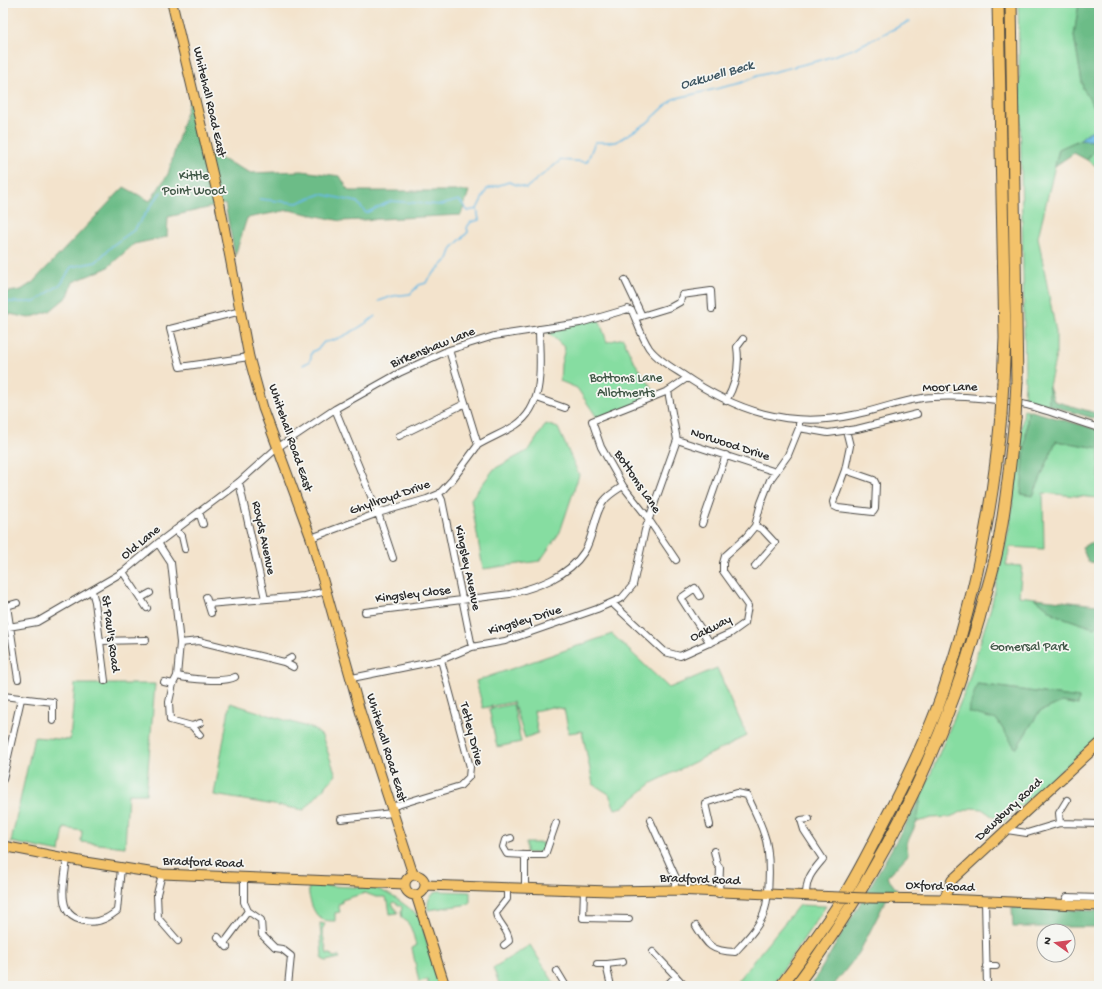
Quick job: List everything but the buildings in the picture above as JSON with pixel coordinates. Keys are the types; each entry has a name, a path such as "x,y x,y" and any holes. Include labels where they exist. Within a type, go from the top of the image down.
{"highway":[{"path":"781,986 846,893 907,776 947,682 971,602 987,529 997,456 1001,415 1005,338 998,3"},
{"path":"796,986 871,875 895,832 935,748 955,696 980,613 1000,536 1011,459 1017,382 1011,3"}],"main road":[{"name":"Whitehall Road East","path":"172,3 220,205 249,357 263,408 277,448 286,466 311,538 392,810 413,874"},
{"name":"Dewsbury Road","path":"944,899 952,880 1099,744"},
{"name":"Bradford Road","path":"3,846 121,868 162,874 405,884"},
{"path":"416,895 422,892 425,884 422,877 413,874 407,878 405,884 407,891 416,895 445,986"},
{"name":"Bradford Road","path":"425,884 584,890 674,890 719,894 810,896"},
{"name":"Oxford Road","path":"810,896 944,899 1099,906"}],"street":[{"path":"625,280 642,316"},
{"path":"635,318 671,307 680,302 682,295 711,290 712,309"},
{"name":"Birkenshaw Lane","path":"277,448 335,409 401,372 449,350 494,336 580,323 628,309 632,311 635,318"},
{"path":"241,311 170,329 180,367 249,357"},
{"name":"Moor Lane","path":"635,318 650,349 660,359 687,378 726,401 756,412 799,420 854,415 903,402 932,397 975,397 1027,406 1099,428"},
{"path":"449,350 464,404 478,445 517,424 530,412 537,398 539,378 538,329"},
{"path":"726,401 737,377 737,347 743,339"},
{"name":"Bottoms Lane","path":"676,560 645,514 623,486 601,447 592,421 668,392 687,378"},
{"path":"668,392 677,440"},
{"path":"537,398 566,408"},
{"path":"399,436 464,404"},
{"path":"335,409 378,513 393,558"},
{"name":"Moor Lane","path":"798,428 828,433 917,414"},
{"path":"775,543 763,530 755,526 761,503 770,480 788,454 798,428 799,420"},
{"path":"845,470 874,480 876,484 875,509 873,512 838,508 834,506 833,502 845,470 850,446 846,430"},
{"name":"Norwood Drive","path":"677,440 726,454 776,472"},
{"name":"Kingsley Drive","path":"352,678 441,660 472,647 505,642 622,598 633,585 645,530 677,440"},
{"name":"Ghyllroyd Drive","path":"311,538 378,513 427,499 439,494 452,480 478,445"},
{"name":"Old Lane","path":"3,628 37,622 123,572 158,543 239,482 277,448"},
{"path":"702,524 726,454"},
{"name":"Royds Avenue","path":"239,482 265,598"},
{"name":"Kingsley Close","path":"365,612 517,593 559,576 572,567 584,552 600,506 604,500 623,486"},
{"name":"Kingsley Avenue","path":"439,494 442,500 472,647"},
{"path":"199,512 203,524"},
{"name":"Oakway","path":"612,603 665,652 680,656 731,634 745,623 748,606 723,571 723,563 725,556 746,537 755,526"},
{"path":"175,530 182,536 185,549"},
{"path":"755,566 775,543 782,542"},
{"path":"158,543 171,563 180,644 177,676 173,684 169,702 170,720 192,726 200,735"},
{"path":"123,572 147,608"},
{"path":"700,596 695,588 679,595 710,643"},
{"name":"St Paul's Road","path":"92,591 95,602 105,681"},
{"path":"211,613 207,601 304,596 326,591"},
{"path":"141,598 150,593"},
{"path":"17,603 7,606 18,679"},
{"path":"100,641 146,640"},
{"path":"180,644 199,641 284,662 293,667"},
{"path":"284,662 291,658"},
{"name":"Tetley Drive","path":"341,819 392,810 460,786 469,777 470,767 441,660"},
{"path":"177,676 199,680 233,681"},
{"path":"164,682 173,684"},
{"path":"4,696 53,702 53,721"},
{"path":"3,779 21,699"},
{"path":"192,726 200,723"},
{"path":"696,926 704,940 718,952 736,952 750,935 764,913 767,896 768,862 765,835 747,795 736,793 703,801 710,825"},
{"path":"1060,823 1059,813 1067,800"},
{"path":"809,819 801,820 804,830 823,859 811,874 806,884 810,896"},
{"path":"650,820 676,878 674,890"},
{"path":"511,838 503,842 503,847 507,854 545,855 556,823"},
{"path":"1007,830 1028,832 1060,823 1099,824"},
{"path":"714,851 717,864 720,868 719,894"},
{"path":"525,855 525,888"},
{"path":"67,858 64,887 66,908 72,916 83,921 103,920 117,911 121,868"},
{"path":"162,874 157,894 158,918 178,941"},
{"path":"244,877 244,902 248,911 261,920 262,935 275,948 282,949 291,956 288,986"},
{"path":"504,945 508,941 509,934 494,919 496,913 507,899 507,888"},
{"path":"584,890 583,918 629,919"},
{"path":"1064,905 1065,898 1068,896 1099,898"},
{"path":"985,901 987,986"},
{"path":"218,937 226,944 248,911"},
{"path":"653,952 685,986"},
{"path":"597,964 623,962"},
{"path":"608,964 606,969 610,986"},
{"path":"986,966 996,966"},
{"path":"557,971 566,986"},
{"path":"666,986 676,976"}],"green space":[{"path":"1018,3 1079,3 1074,36 1083,88 1099,115 1099,128 1089,132 1079,140 1059,149 1038,237 1056,332 1056,355 1049,386 1049,405 1024,399 1025,381"},
{"path":"1079,3 1099,3 1098,115 1083,88 1074,36"},
{"name":"Kittle Point Wood","path":"190,98 203,157 213,155 251,173 302,171 340,176 349,191 469,191 461,215 341,221 289,210 247,218 235,256 225,204 168,217 167,237 134,244 107,268 73,282 68,296 50,311 29,318 10,314 3,317 3,293 21,290 32,283 124,187 150,201 168,174"},
{"path":"1079,140 1099,141 1099,144 1087,160 1074,153 1055,166 1059,149"},
{"path":"1099,144 1099,168 1087,160"},
{"name":"Bottoms Lane Allotments","path":"599,319 607,342 623,338 633,360 657,395 598,419 577,388 560,381 561,364 565,348 543,328"},
{"path":"1049,386 1054,401 1099,414 1099,420 1049,405"},
{"name":"Gomersal Park","path":"1024,409 1028,410 1021,494 1033,496 1056,441 1099,448 1099,498 1043,493 1044,549 1010,547 1006,565 1022,566 1019,596 1035,598 1056,615 1093,628 1099,624 1099,737 1002,823 982,809 971,808 950,817 931,818 917,822 916,824 921,797 966,689 991,607 1010,524","holes":["978,684 1079,698 1078,705 1062,702 1039,712 1016,749 997,720"]},
{"path":"1028,410 1099,430 1099,448 1056,441 1033,496 1021,494"},
{"path":"546,424 558,428 579,475 560,532 540,561 483,569 471,499 494,469 529,450"},
{"path":"1099,539 1099,563 1088,562 1082,547"},
{"path":"1035,598 1097,605 1099,610 1099,624 1094,628 1056,615"},
{"path":"612,634 669,688 717,668 747,736 652,783 623,807 615,809 609,794 593,784 582,731 569,733 564,709 552,707 534,711 538,733 525,738 513,702 483,708 476,681"},
{"path":"75,684 155,684 146,794 128,794 125,847 81,842 82,831 64,828 60,852 11,842 34,737 70,740"},
{"path":"977,684 1079,698 1078,705 1062,702 1039,712 1016,749 997,720 968,712"},
{"path":"230,703 314,729 322,736 336,775 304,810 214,795"},
{"path":"513,704 521,742 497,747 489,709"},
{"path":"921,797 917,822 907,843 908,855 887,877 897,890 887,898 859,953 833,986 811,986 875,878"},
{"path":"526,843 543,843 543,850 540,853 526,853"},
{"path":"309,885 374,888 393,896 410,909 420,917 439,986 429,986 427,979 419,982 412,948 416,946 410,926 402,918 402,907 394,902 392,904 398,913 390,914 388,901 386,901 385,897 376,897 365,893 342,900 342,903 338,904 340,912 335,913 335,921 325,920 317,915 312,907"},
{"path":"438,891 470,892 470,904 428,910 429,899"},
{"path":"799,905 826,906 775,981 770,986 733,986"},
{"path":"1012,907 1099,911 1099,927 1076,927 1076,923 1036,923 1036,927 1013,927"},
{"path":"320,923 325,924 322,930 327,954 331,954 333,957 339,956 340,958 326,961 322,959"},
{"path":"530,945 556,986 500,986 493,968"}],"water":[{"path":"1099,128 1099,141 1079,140 1089,132"}],"waterway":[{"name":"Oakwell Beck","path":"477,209 487,189 509,182 526,188 561,160 587,162 595,142 616,142 647,123 673,99 741,83 757,76 821,60 853,49 910,21"},
{"path":"3,302 35,302 62,283 71,267 96,262 113,245 134,230 161,192"},
{"path":"259,199 297,203 321,194 357,202 366,213 391,201 441,205 459,200 468,211 477,209"},
{"path":"379,301 393,296 410,294 419,285 426,283 428,279 448,259 452,248 468,232 467,227 471,222 479,220 477,209"},
{"path":"303,365 310,361 312,352 319,348 324,342 336,339 351,332 375,316"}]}
